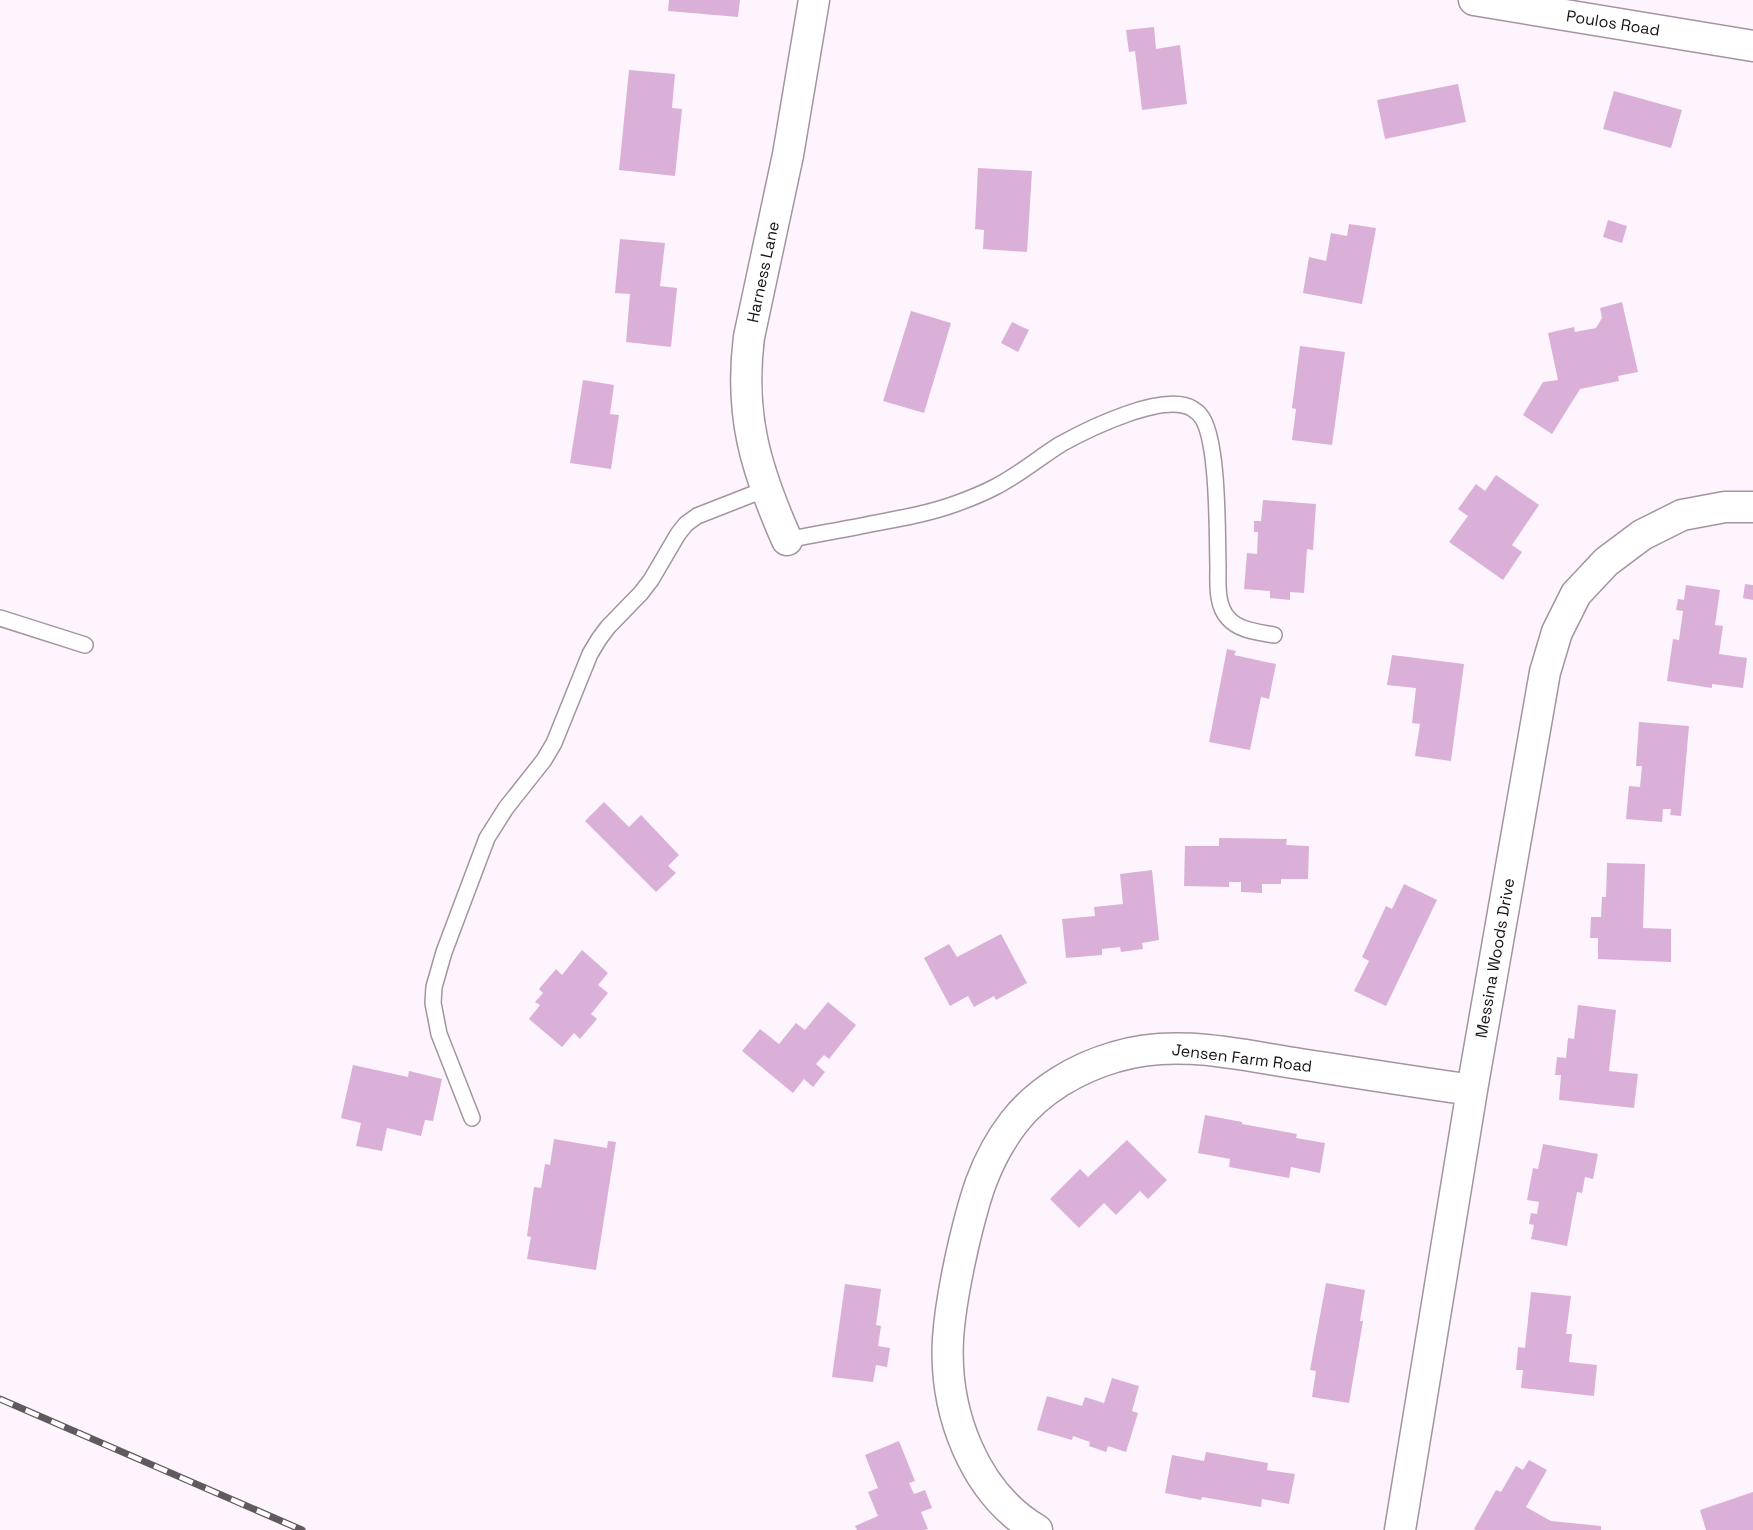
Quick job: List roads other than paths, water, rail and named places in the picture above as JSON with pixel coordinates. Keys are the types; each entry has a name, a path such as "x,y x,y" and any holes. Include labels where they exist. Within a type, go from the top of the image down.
{"street":[{"name":"Harness Lane","path":"787,540 766,489 750,434 746,362 749,337 788,155 814,0"},
{"name":"Poulos Road","path":"1474,0 1753,46"},
{"name":"Messina Woods Drive","path":"1400,1530 1472,1090 1545,672 1557,632 1576,594 1606,562 1642,535 1682,515 1725,507 1753,507"},
{"name":"Jensen Farm Road","path":"1037,1530 1009,1508 990,1487 977,1467 965,1444 957,1421 948,1368 948,1341 954,1286 979,1187 989,1161 1015,1121 1031,1103 1048,1089 1094,1064 1117,1056 1169,1048 1226,1053 1472,1090"}],"lane":[{"path":"787,540 914,516 945,507 999,485 1061,445 1095,427 1151,406 1165,404 1190,407 1201,415 1206,426 1214,461 1219,592 1223,611 1229,620 1238,626 1274,635"},
{"path":"472,1118 439,1034 435,1016 434,987 444,952 487,838 554,743 590,654 599,639 641,593 682,529 697,516 766,489"},
{"path":"0,618 85,645"}],"railway":[{"path":"0,1399 302,1530"}]}
